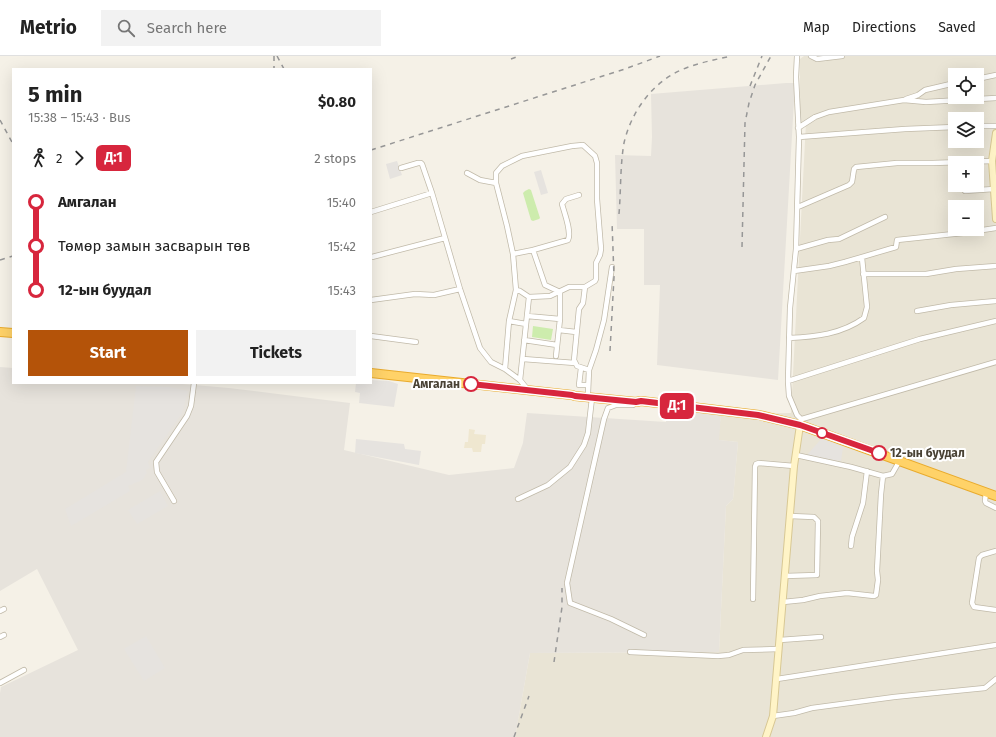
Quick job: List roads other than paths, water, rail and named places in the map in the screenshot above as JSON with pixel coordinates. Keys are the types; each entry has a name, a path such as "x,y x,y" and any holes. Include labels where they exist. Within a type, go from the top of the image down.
{"highway":[{"path":"0,332 12,333"},
{"path":"372,373 575,396 589,392 641,403 758,415 800,422 996,496"}],"street":[{"path":"766,737 774,716 794,466 800,422 790,396 788,381 788,338 796,249 795,240 798,207 799,137 797,56"},
{"path":"811,56 817,59 842,56"},
{"path":"984,78 996,75"},
{"path":"798,128 815,117 829,112 904,100 918,95 925,90 948,85"},
{"path":"904,100 926,102 996,98"},
{"path":"984,126 996,126"},
{"path":"799,137 948,127"},
{"path":"996,133 992,161 996,219"},
{"path":"505,369 509,321 516,290 513,254 496,183 496,173 498,169 506,163 522,156 579,145 586,147 595,156 597,164 597,199 601,249 596,263 596,279 585,287 569,287 550,296 529,297 516,290"},
{"path":"798,207 849,185 852,182 854,169 856,167 897,163 992,161"},
{"path":"401,168 421,163 432,193 460,289 480,348 491,362 505,369 520,380 528,390"},
{"path":"467,173 480,180 496,183"},
{"path":"984,190 994,189"},
{"path":"372,212 432,193"},
{"path":"513,254 568,240 570,237 562,204 566,199 579,195"},
{"path":"796,249 842,237 885,217"},
{"path":"794,271 829,266 862,258 896,247 897,240 996,228"},
{"path":"372,257 445,238"},
{"path":"533,250 545,285 560,292"},
{"path":"788,338 832,333 855,324 864,318 866,307 862,258"},
{"path":"863,274 926,274 956,269 996,266"},
{"path":"518,499 548,485 570,467 584,445 588,433 589,370 604,320 612,267"},
{"path":"575,363 576,332 579,309 583,302 585,287"},
{"path":"372,300 415,294 434,295 460,289"},
{"path":"556,356 560,320 560,292"},
{"path":"520,380 529,297"},
{"path":"917,311 951,305 996,301"},
{"path":"527,316 560,320"},
{"path":"509,321 526,324"},
{"path":"788,381 920,339 996,321"},
{"path":"559,330 576,332"},
{"path":"372,336 416,342"},
{"path":"524,340 557,345"},
{"path":"522,359 575,363 581,368 589,370"},
{"path":"800,422 996,362"},
{"path":"581,368 580,385 589,392"},
{"path":"174,501 157,472 156,462 187,416 191,406 194,384"},
{"path":"641,403 616,405 608,408 604,418 566,583 570,603 611,619 644,635"},
{"path":"796,455 883,476 892,474 900,460"},
{"path":"753,599 755,467 756,464 759,463 794,466"},
{"path":"851,546 852,537 864,503 867,471"},
{"path":"783,602 847,593 876,595 878,580 880,494 883,476"},
{"path":"986,492 986,503 996,508"},
{"path":"785,576 817,575 817,518 790,516"},
{"path":"996,552 982,555 979,558 972,603 974,607 996,610"},
{"path":"780,640 821,637"},
{"path":"777,680 996,645"},
{"path":"630,652 718,656 729,655 743,650 779,649"},
{"path":"0,683 24,670"},
{"path":"774,716 812,708 879,699 985,688 996,679"}],"railway":[{"path":"274,56 274,68"},
{"path":"277,56 283,68"},
{"path":"511,59 519,56"},
{"path":"372,150 625,69 660,56"},
{"path":"619,214 624,143 632,120 644,100 661,83 681,70 731,56"},
{"path":"750,86 762,56"},
{"path":"742,247 745,123 749,103 755,85 771,56"},
{"path":"0,120 12,142"},
{"path":"610,351 614,277 612,222"},
{"path":"0,260 12,256"},
{"path":"554,662 562,607 562,588"},
{"path":"514,737 529,696"}],"place":[{"name":"Амгалан","path":"471,384"},
{"name":"12-ын буудал","path":"879,453"}]}
